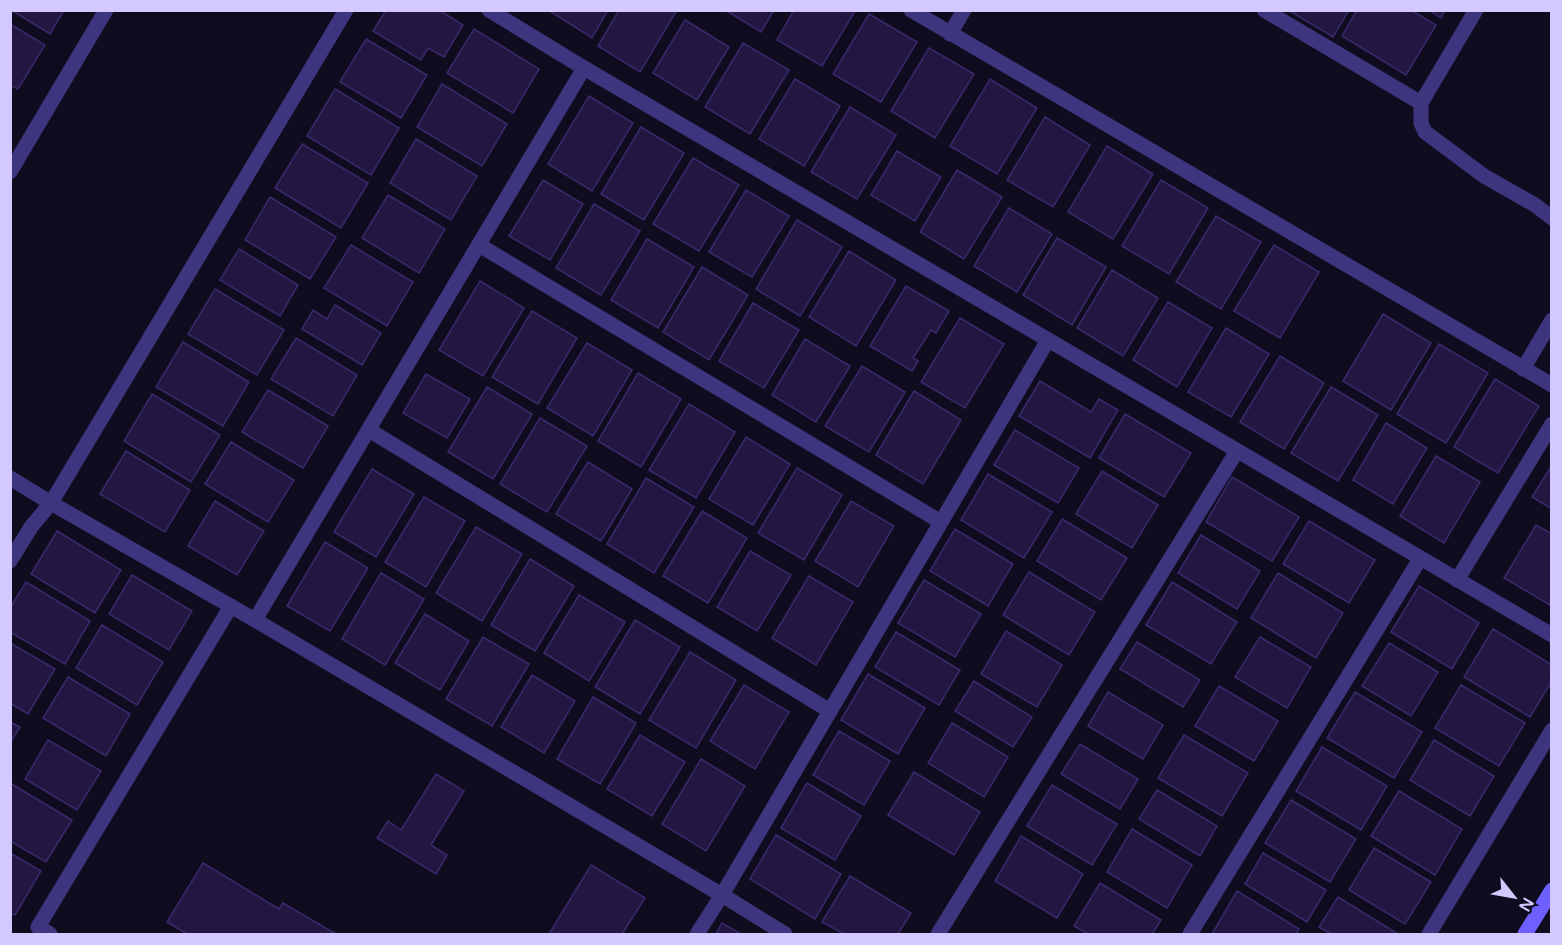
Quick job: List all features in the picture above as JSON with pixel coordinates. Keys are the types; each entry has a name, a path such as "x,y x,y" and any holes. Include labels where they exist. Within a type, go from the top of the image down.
{"main road":[{"path":"1525,934 1551,890"}],"lane":[{"path":"10,171 106,10"},
{"path":"10,561 31,527 51,503 346,10"},
{"path":"489,10 584,68 1551,635"},
{"path":"911,10 1551,385"},
{"path":"951,34 964,10"},
{"path":"1264,10 1421,103"},
{"path":"1476,10 1421,103 1421,123 1425,132 1484,176 1535,205 1551,218"},
{"path":"255,620 584,68"},
{"path":"479,244 941,522"},
{"path":"1523,369 1551,320"},
{"path":"697,934 831,711 1048,340"},
{"path":"1457,580 1551,424"},
{"path":"369,430 831,711"},
{"path":"938,934 1237,451"},
{"path":"10,478 255,620 785,934"},
{"path":"1190,934 1420,559"},
{"path":"50,934 38,927 231,606"},
{"path":"1429,934 1551,730"}],"building":[{"path":"11,10 64,10 50,34"},
{"path":"386,10 439,10 463,25 444,57 428,48 421,60 373,31"},
{"path":"548,10 608,10 592,38"},
{"path":"619,10 677,10 640,72 598,46"},
{"path":"725,10 774,10 761,32"},
{"path":"794,10 855,11 822,66 777,40"},
{"path":"1288,10 1349,10 1333,37"},
{"path":"1357,10 1411,10 1436,25 1406,75 1342,36"},
{"path":"1429,10 1445,10 1441,18"},
{"path":"869,14 917,42 881,102 833,74"},
{"path":"685,20 729,47 697,100 653,73"},
{"path":"10,24 45,45 18,89 10,85"},
{"path":"474,29 539,69 513,113 447,73"},
{"path":"366,39 427,75 401,118 340,82"},
{"path":"743,43 789,70 750,134 705,107"},
{"path":"929,48 974,74 935,138 891,111"},
{"path":"795,79 840,106 804,166 759,139"},
{"path":"990,79 1037,108 997,174 950,146"},
{"path":"442,84 507,124 482,166 417,127"},
{"path":"335,89 399,128 371,175 307,136"},
{"path":"589,96 633,123 592,191 548,164"},
{"path":"850,107 896,135 857,199 811,172"},
{"path":"1045,117 1090,145 1053,207 1007,180"},
{"path":"641,127 684,153 644,220 601,194"},
{"path":"416,139 477,176 451,220 390,183"},
{"path":"302,144 368,183 341,228 275,188"},
{"path":"1107,146 1153,174 1113,239 1068,212"},
{"path":"897,151 941,177 915,221 871,195"},
{"path":"693,158 739,185 699,251 653,224"},
{"path":"957,170 1002,197 964,259 920,232"},
{"path":"543,180 583,204 550,260 509,236"},
{"path":"1161,180 1208,208 1169,274 1122,246"},
{"path":"746,190 789,216 752,277 709,252"},
{"path":"388,195 445,229 419,273 362,238"},
{"path":"270,197 336,237 310,279 245,240"},
{"path":"594,204 640,231 601,295 556,268"},
{"path":"1009,208 1052,234 1017,292 974,266"},
{"path":"1216,216 1261,242 1221,309 1176,282"},
{"path":"797,220 842,247 800,316 756,289"},
{"path":"1057,238 1106,267 1072,325 1023,295"},
{"path":"647,239 694,267 658,328 611,300"},
{"path":"351,245 413,282 387,326 324,288"},
{"path":"1274,245 1319,272 1280,338 1234,311"},
{"path":"239,249 298,285 280,316 220,280"},
{"path":"849,251 896,280 856,346 809,317"},
{"path":"702,267 748,295 709,360 663,332"},
{"path":"1112,270 1158,298 1123,356 1077,328"},
{"path":"480,281 524,308 483,376 439,350"},
{"path":"906,286 949,311 936,333 931,330 913,358 918,361 912,371 870,346"},
{"path":"215,289 284,330 257,375 188,334"},
{"path":"1168,302 1212,328 1177,387 1133,360"},
{"path":"753,303 799,330 764,388 719,361"},
{"path":"335,305 381,333 362,365 302,329 313,310 327,319"},
{"path":"532,311 577,338 538,404 492,377"},
{"path":"1383,314 1431,343 1391,410 1343,381"},
{"path":"960,318 1004,344 965,408 921,382"},
{"path":"1226,328 1269,354 1231,417 1188,392"},
{"path":"296,338 357,375 333,416 271,379"},
{"path":"805,339 850,366 816,422 772,395"},
{"path":"183,342 249,382 223,426 156,387"},
{"path":"587,343 632,370 593,436 547,408"},
{"path":"1439,344 1488,373 1446,443 1397,414"},
{"path":"1280,356 1324,383 1284,449 1240,422"},
{"path":"862,366 905,392 869,452 825,426"},
{"path":"638,373 681,399 641,467 598,441"},
{"path":"426,374 470,399 447,438 403,413"},
{"path":"1495,379 1539,406 1498,473 1454,447"},
{"path":"1040,381 1091,412 1099,399 1118,410 1090,458 1019,416"},
{"path":"487,387 532,414 493,479 448,452"},
{"path":"1331,387 1378,415 1338,481 1291,453"},
{"path":"268,390 328,426 303,468 242,432"},
{"path":"914,391 961,420 923,484 876,455"},
{"path":"152,394 220,435 191,482 124,441"},
{"path":"689,404 735,432 696,498 649,470"},
{"path":"1125,414 1191,453 1164,497 1099,458"},
{"path":"540,418 587,446 547,512 500,484"},
{"path":"1386,423 1427,448 1393,504 1353,480"},
{"path":"1015,430 1079,468 1058,503 994,465"},
{"path":"746,437 790,464 753,525 709,499"},
{"path":"231,442 294,480 268,522 205,484"},
{"path":"126,451 190,490 165,532 100,494"},
{"path":"1436,456 1480,482 1444,543 1400,516"},
{"path":"588,462 632,489 601,541 556,514"},
{"path":"1552,465 1552,509 1532,497"},
{"path":"797,468 842,495 804,560 758,533"},
{"path":"372,469 414,494 376,557 334,532"},
{"path":"1102,471 1158,505 1132,548 1076,514"},
{"path":"988,474 1052,512 1024,558 961,520"},
{"path":"1232,477 1299,517 1272,561 1206,522"},
{"path":"646,478 694,507 654,573 607,544"},
{"path":"424,497 465,521 426,587 385,562"},
{"path":"215,501 264,531 237,575 188,546"},
{"path":"851,501 894,526 858,587 815,561"},
{"path":"702,511 747,538 708,603 663,576"},
{"path":"1062,519 1127,558 1101,600 1037,561"},
{"path":"1309,521 1375,560 1349,603 1283,564"},
{"path":"1536,525 1552,534 1552,603 1550,605 1504,578"},
{"path":"476,527 522,554 482,621 436,593"},
{"path":"955,529 1013,564 988,606 930,571"},
{"path":"57,531 121,570 95,613 31,574"},
{"path":"1201,535 1260,571 1237,609 1178,573"},
{"path":"325,542 368,568 330,631 287,606"},
{"path":"750,551 791,575 757,631 717,607"},
{"path":"530,559 574,586 535,651 491,625"},
{"path":"1029,572 1095,612 1069,655 1003,615"},
{"path":"381,573 424,599 385,665 342,639"},
{"path":"1278,573 1343,613 1316,658 1251,618"},
{"path":"132,575 192,611 169,650 109,614"},
{"path":"809,576 853,602 816,665 772,638"},
{"path":"924,580 981,614 955,657 898,623"},
{"path":"26,582 90,621 65,664 10,632 10,608"},
{"path":"1172,582 1237,622 1211,664 1146,625"},
{"path":"1419,586 1479,623 1452,669 1391,632"},
{"path":"579,595 625,622 589,681 544,653"},
{"path":"425,614 469,641 440,690 395,663"},
{"path":"635,620 680,647 640,714 595,687"},
{"path":"102,625 163,662 137,705 76,668"},
{"path":"1493,629 1552,665 1552,681 1530,717 1464,677"},
{"path":"1006,631 1062,665 1037,707 981,674"},
{"path":"896,632 960,670 939,705 875,667"},
{"path":"483,637 529,664 492,726 446,699"},
{"path":"1260,637 1311,667 1287,708 1235,677"},
{"path":"1137,642 1200,680 1183,707 1120,669"},
{"path":"10,643 55,669 28,714 10,703"},
{"path":"1389,643 1438,672 1411,716 1362,686"},
{"path":"690,652 736,680 696,748 649,720"},
{"path":"868,674 925,708 898,754 841,720"},
{"path":"532,675 575,701 544,753 501,727"},
{"path":"68,677 130,714 106,756 43,718"},
{"path":"974,681 1032,717 1013,747 955,711"},
{"path":"744,685 789,712 755,769 710,741"},
{"path":"1461,685 1525,723 1499,766 1435,728"},
{"path":"1219,686 1278,721 1254,761 1195,726"},
{"path":"1108,692 1163,725 1143,759 1088,726"},
{"path":"1355,692 1422,732 1394,778 1327,738"},
{"path":"593,697 636,723 600,784 557,759"},
{"path":"10,722 20,727 10,743"},
{"path":"952,723 1008,757 984,797 928,763"},
{"path":"839,731 890,761 864,805 813,775"},
{"path":"640,735 685,762 652,816 607,789"},
{"path":"1184,735 1248,773 1222,816 1158,778"},
{"path":"48,740 101,771 77,810 25,779"},
{"path":"1434,740 1494,776 1470,816 1410,780"},
{"path":"1080,744 1138,779 1120,809 1061,774"},
{"path":"1322,747 1387,786 1361,830 1296,791"},
{"path":"701,759 745,786 706,851 662,824"},
{"path":"914,772 980,812 954,855 888,815"},
{"path":"436,774 464,791 431,845 447,855 436,874 377,838 388,821 401,830"},
{"path":"10,783 72,820 46,862 10,841"},
{"path":"807,783 861,816 835,860 781,828"},
{"path":"1052,785 1117,824 1092,865 1027,826"},
{"path":"1157,790 1217,826 1200,856 1139,819"},
{"path":"1399,791 1462,829 1435,875 1371,836"},
{"path":"1291,800 1356,839 1330,882 1265,843"},
{"path":"1132,829 1192,865 1167,908 1107,872"},
{"path":"776,835 841,874 815,919 750,879"},
{"path":"1021,836 1083,874 1057,918 995,881"},
{"path":"1374,848 1431,882 1405,924 1349,890"},
{"path":"10,853 41,871 15,915 10,913"},
{"path":"1263,853 1326,890 1307,922 1245,884"},
{"path":"203,863 279,909 283,903 336,934 187,934 167,922"},
{"path":"591,865 645,898 622,934 549,934"},
{"path":"850,876 911,913 898,934 844,934 822,922"},
{"path":"1100,883 1161,920 1152,934 1088,934 1074,926"},
{"path":"1237,891 1299,929 1296,934 1212,934"},
{"path":"1338,897 1398,934 1331,934 1319,927"},
{"path":"722,923 741,934 716,934"}]}
